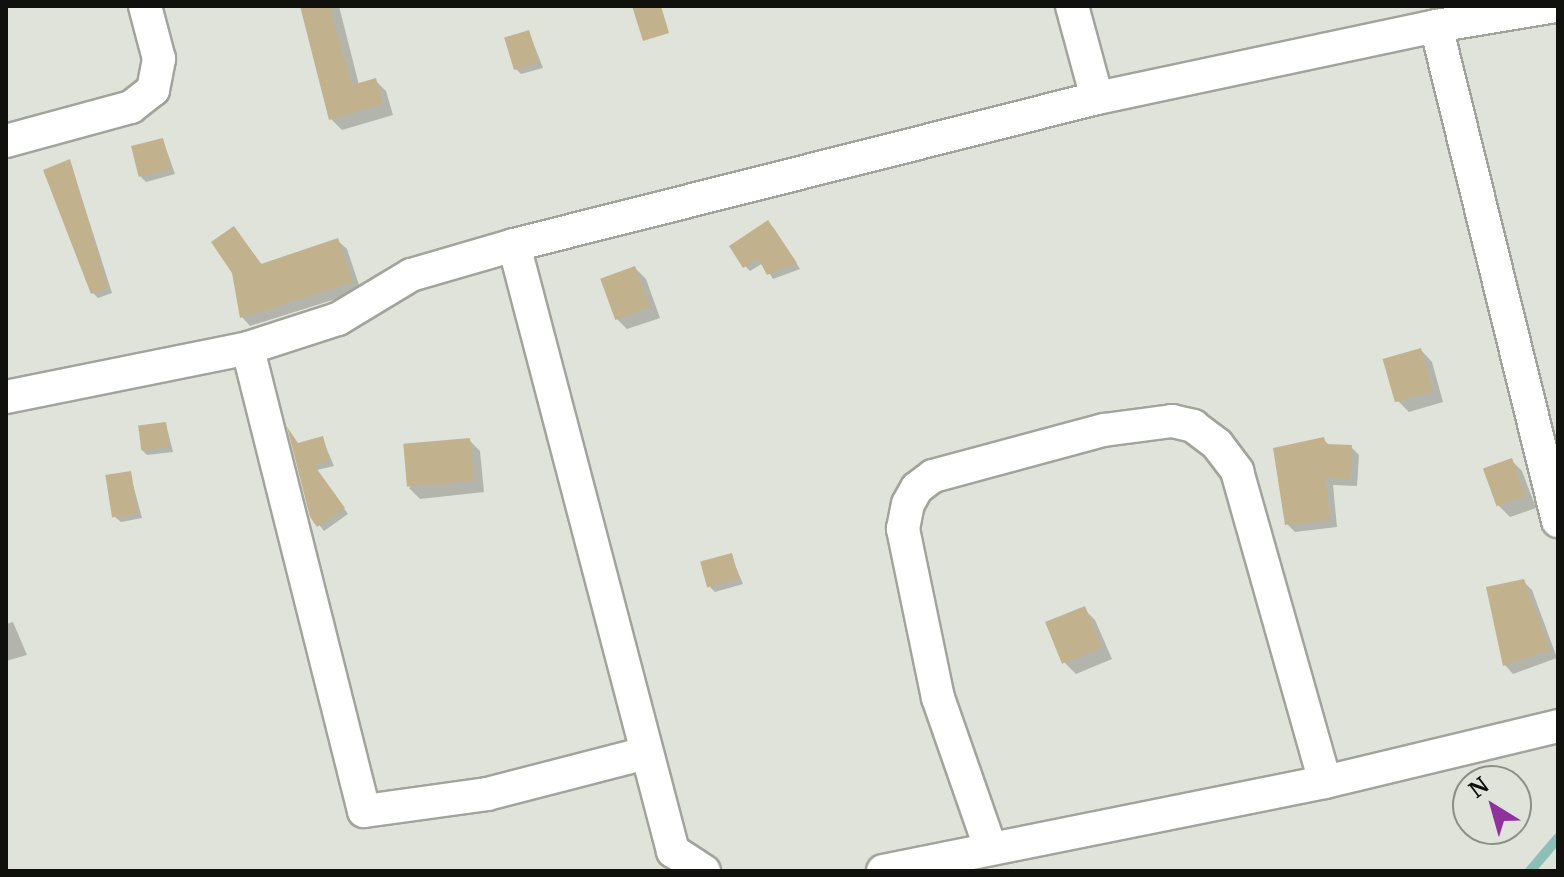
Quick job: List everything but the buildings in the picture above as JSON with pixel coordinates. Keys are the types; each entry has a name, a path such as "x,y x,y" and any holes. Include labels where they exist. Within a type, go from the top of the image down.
{"street":[{"path":"6,141 131,107 153,90 159,59 145,6"},
{"path":"1072,6 1097,98"},
{"path":"6,397 248,348 338,319 411,275 514,245 1097,98 1436,26 1556,6"},
{"path":"1436,26 1558,521"},
{"path":"514,245 673,851 704,871"},
{"path":"248,348 364,811 487,794 646,753"},
{"path":"990,847 938,698 903,529 908,504 917,488 933,476 1104,430 1172,421 1193,426 1217,444 1237,471 1325,782"},
{"path":"883,871 990,847 1325,782 1558,726"}],"waterway":[{"path":"1530,871 1558,838"}]}
